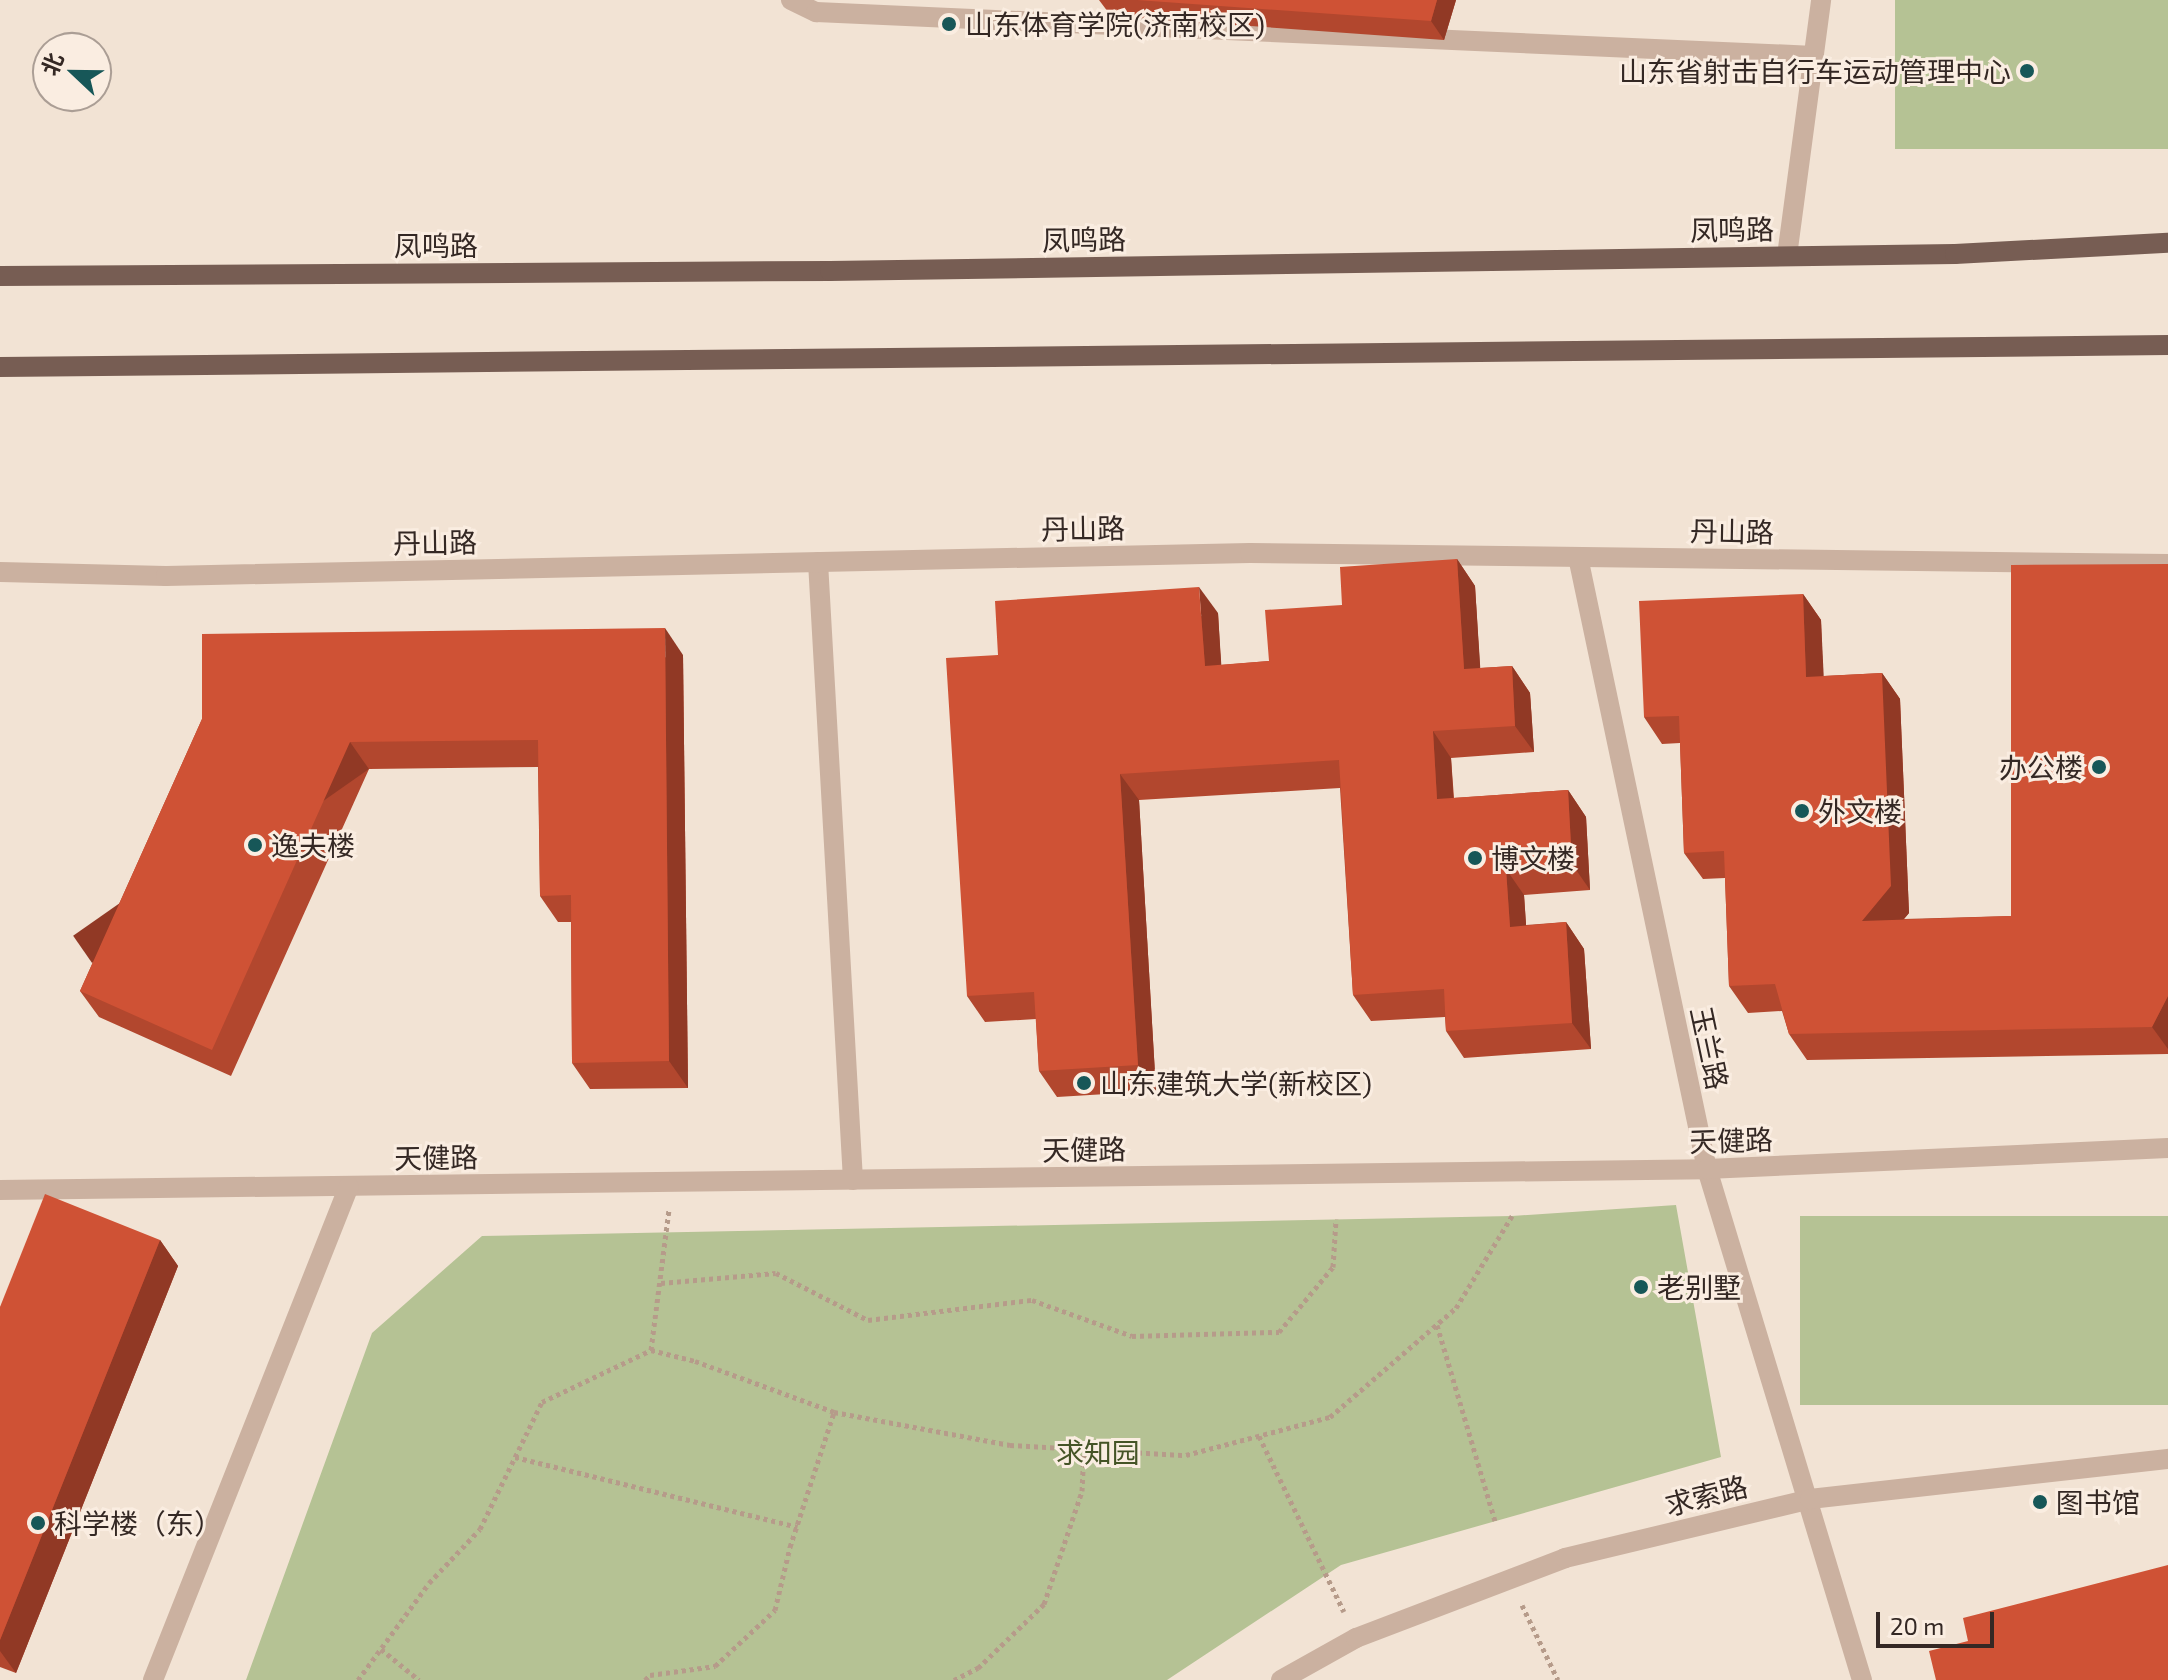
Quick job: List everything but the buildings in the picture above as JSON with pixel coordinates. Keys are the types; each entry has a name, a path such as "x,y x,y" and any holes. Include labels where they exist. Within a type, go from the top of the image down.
{"main road":[{"name":"凤鸣路","path":"0,276 830,271 1955,254 2168,243"},
{"path":"0,367 2168,345"}],"street":[{"path":"791,0 816,12 1814,56"},
{"path":"1787,256 1821,0"},
{"name":"丹山路","path":"0,572 166,576 1250,553 2168,564"},
{"name":"玉兰路","path":"1578,557 1707,1169 1810,1499 1862,1680"},
{"path":"818,562 853,1180"},
{"name":"天健路","path":"0,1190 1707,1169 2168,1148"},
{"path":"153,1680 349,1186"},
{"name":"求索路","path":"1281,1680 1356,1638 1565,1558 1810,1499 2168,1459"}],"path":[{"path":"651,1350 668,1234 670,1182"},
{"path":"358,1680 429,1583 480,1529 542,1402 651,1350 695,1361 834,1412 1010,1445 1186,1455 1330,1417 1456,1308 1512,1216"},
{"path":"661,1283 776,1273 868,1320 1032,1300 1132,1336 1279,1332 1333,1267 1336,1219"},
{"path":"1437,1325 1495,1521"},
{"path":"645,1680 650,1675 715,1666 775,1610 797,1527 834,1412"},
{"path":"1259,1436 1356,1638"},
{"path":"954,1680 968,1677 1044,1604 1082,1491 1084,1449"},
{"path":"515,1457 797,1527"},
{"path":"1510,1580 1558,1680"},
{"path":"381,1649 419,1680"}],"green space":[{"name":"山东省射击自行车运动管理中心","path":"1895,0 2168,0 2168,149 1895,149"},
{"name":"求知园","path":"1676,1205 1721,1457 1341,1565 1167,1680 246,1680 372,1333 482,1236 1512,1216"},
{"path":"1800,1216 2168,1216 2168,1405 1800,1405"}],"place":[{"name":"山东体育学院(济南校区)","path":"949,24"},
{"name":"山东省射击自行车运动管理中心","path":"2027,71"},
{"name":"办公楼","path":"2099,767"},
{"name":"外文楼","path":"1802,811"},
{"name":"逸夫楼","path":"255,845"},
{"name":"博文楼","path":"1475,858"},
{"name":"山东建筑大学(新校区)","path":"1084,1083"},
{"name":"老别墅","path":"1641,1287"},
{"name":"图书馆","path":"2040,1502"},
{"name":"科学楼（东）","path":"38,1523"}]}
